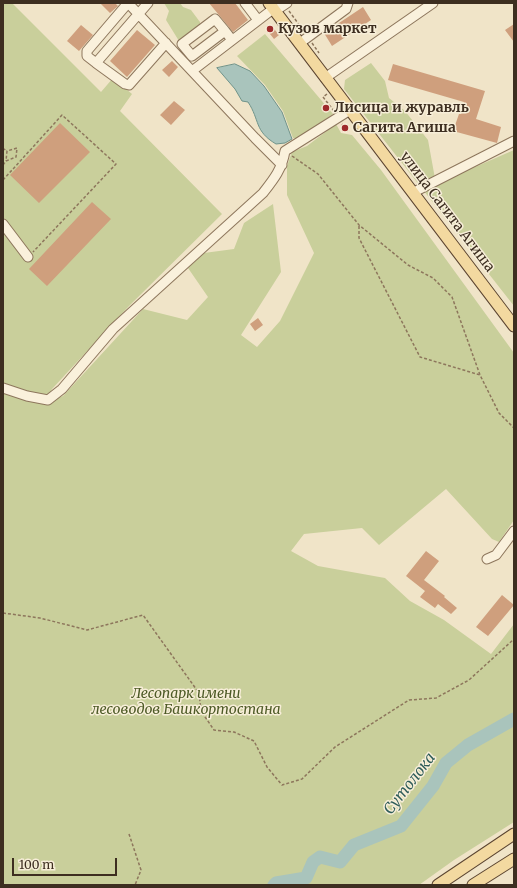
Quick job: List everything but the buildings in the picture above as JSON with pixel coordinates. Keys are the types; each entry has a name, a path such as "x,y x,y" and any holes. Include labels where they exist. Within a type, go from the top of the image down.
{"main road":[{"name":"улица Сагита Агиша","path":"272,8 514,326"},
{"path":"438,885 514,834"},
{"path":"472,885 514,859"}],"street":[{"path":"166,43 129,85 125,84 87,56 87,51 128,3 282,165"},
{"path":"96,63 148,3"},
{"path":"245,3 258,20"},
{"path":"192,71 232,40 243,29 258,20 272,8 287,3"},
{"path":"300,43 346,9 348,3"},
{"path":"325,78 433,3"},
{"path":"225,31 192,56 182,44 215,19 225,31 232,40"},
{"path":"3,388 27,396 48,400 62,389 113,329 263,193 275,178 282,165 285,151 350,110"},
{"path":"418,190 514,141"},
{"path":"3,224 28,257"},
{"path":"487,559 496,556 514,531"}],"path":[{"path":"333,90 323,97 345,128"},
{"path":"3,180 62,115 116,164 28,257"},
{"path":"3,150 4,149 7,151 17,148 16,157"},
{"path":"6,161 7,151"},
{"path":"285,151 318,174 359,225 408,266 433,278 452,297 480,375 499,413 514,428"},
{"path":"3,164 6,161 16,157"},
{"path":"16,157 21,161"},
{"path":"359,225 360,238 420,357 480,375"},
{"path":"3,613 40,618 87,630 143,615 199,693 201,711 214,730 234,732 254,742 267,767 282,785 302,779 335,748 409,700 436,698 469,680 514,639"},
{"path":"129,834 141,870 135,885"}],"green space":[{"name":"Лесопарк имени лесоводов Башкортостана","path":"3,3 12,3 101,92 113,78 132,94 120,111 222,214 128,307 52,389 45,402 63,396 143,309 187,320 208,297 188,268 204,253 234,249 244,223 273,204 281,272 241,335 257,347 280,321 314,253 287,195 287,166 292,152 307,146 336,124 341,133 352,135 381,170 514,353 514,520 499,542 492,539 446,489 379,545 362,528 304,534 291,551 318,566 385,578 410,601 444,620 491,654 514,624 514,822 454,860 419,885 3,885 3,394 5,392 3,385"},
{"path":"164,3 180,3 183,7 191,10 200,22 200,25 179,41 166,20 169,11"},
{"path":"265,34 333,114 299,139 293,138 283,111 265,85 237,56"},
{"path":"371,63 385,81 389,98 405,111 428,140 436,184 514,150 514,306 344,89 345,80"}],"water":[{"path":"235,64 250,71 264,86 282,112 292,139 285,143 276,144 264,134 258,125 252,108 248,102 242,101 235,89 217,68"}],"waterway":[{"name":"Сутолока","path":"274,885 276,883 306,878 313,862 320,857 340,862 354,845 401,826 433,786 446,763 468,745 514,719"}],"place":[{"name":"Кузов маркет","path":"270,29"},
{"name":"Лисица и журавль","path":"326,108"},
{"name":"Сагита Агиша","path":"345,128"}]}
